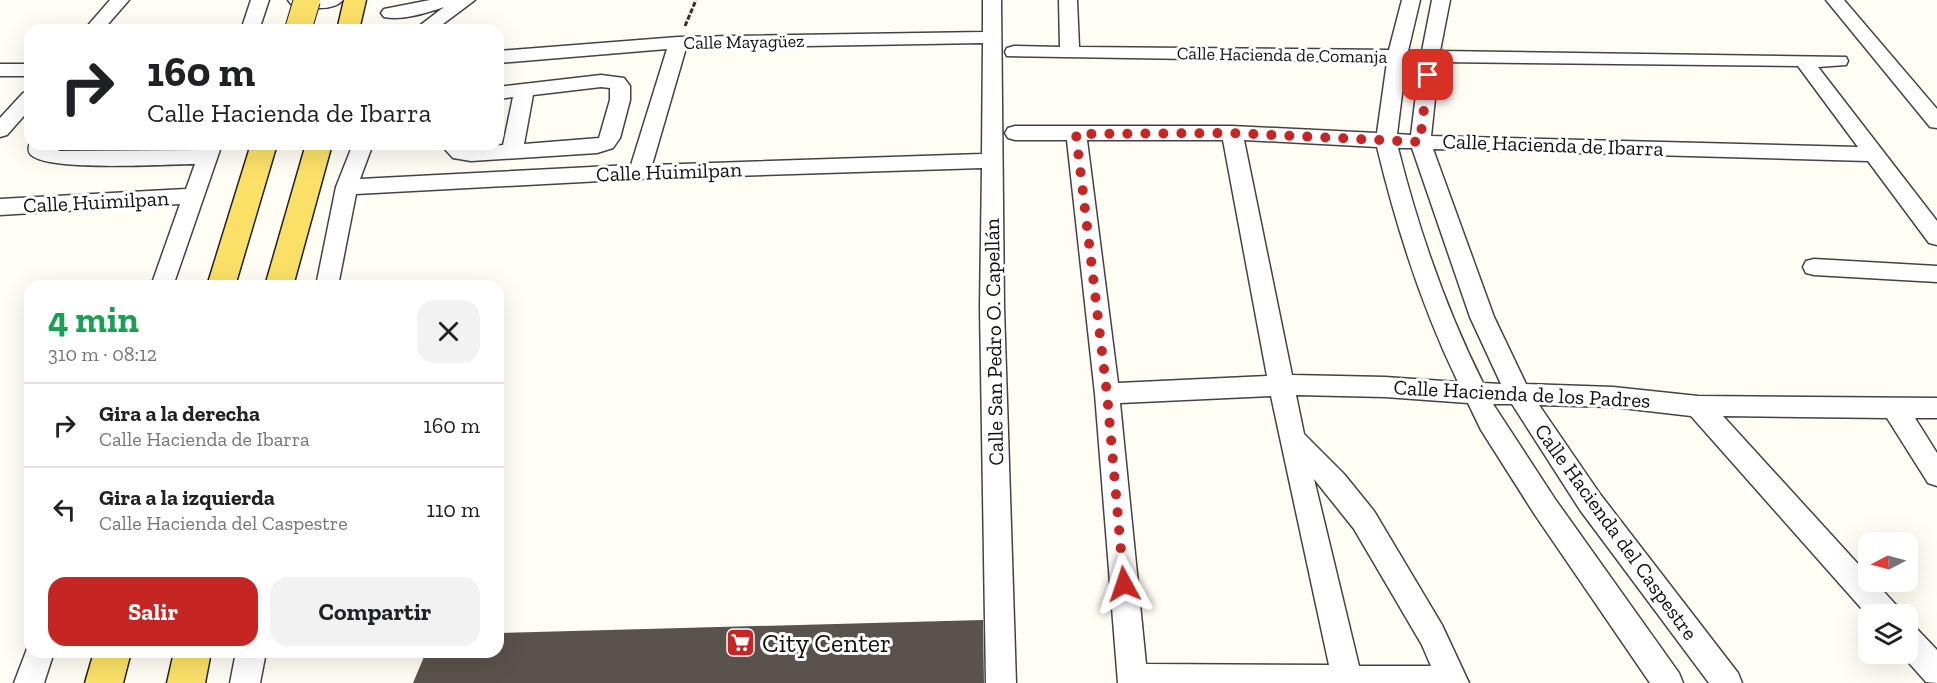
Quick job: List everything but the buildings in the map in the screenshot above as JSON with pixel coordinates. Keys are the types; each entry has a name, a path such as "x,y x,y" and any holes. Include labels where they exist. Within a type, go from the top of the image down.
{"main road":[{"path":"300,24 307,0"},
{"path":"349,24 355,0"},
{"path":"223,280 262,150"},
{"path":"281,280 317,150"},
{"path":"104,683 111,658"},
{"path":"186,683 192,658"}],"street":[{"path":"98,24 120,0"},
{"path":"252,24 260,0"},
{"path":"297,0 324,3 334,0"},
{"path":"389,14 420,9 448,0"},
{"path":"431,24 465,0"},
{"name":"Calle San Pedro O. Capellán","path":"992,0 990,37 992,307 1001,683"},
{"path":"1068,0 1070,52"},
{"name":"Calle Hacienda del Caspestre","path":"1411,0 1397,57 1386,140 1398,189 1432,289 1457,355 1490,423 1510,456 1668,683"},
{"name":"Calle Hacienda del Caspestre","path":"1442,0 1431,56 1420,142 1471,290 1498,354 1518,393 1590,502 1727,683"},
{"path":"1835,0 1937,122"},
{"name":"Calle Mayagüez","path":"504,57 678,44 990,37"},
{"path":"639,172 678,44"},
{"name":"Calle Hacienda de Comanja","path":"1014,52 1839,60"},
{"path":"1804,61 1937,237"},
{"path":"0,70 24,70"},
{"path":"462,150 471,154 591,147 606,143 610,138 621,92 620,86 611,81 504,92"},
{"path":"512,151 525,89"},
{"path":"1911,90 1937,90"},
{"path":"0,130 24,104"},
{"name":"Calle Hacienda de Ibarra","path":"1015,133 1232,133 1420,142 1874,154"},
{"path":"1232,133 1292,439 1347,680"},
{"path":"1076,134 1107,394 1133,681 1454,682 1432,635 1364,520 1335,482 1292,439"},
{"path":"39,150 45,155 115,150"},
{"path":"164,280 210,150"},
{"path":"328,280 347,187 365,150"},
{"name":"Calle Huimilpan","path":"347,187 639,172 992,161"},
{"name":"Calle Huimilpan","path":"0,207 193,196"},
{"path":"1814,267 1937,274"},
{"name":"Calle Hacienda de los Padres","path":"1107,394 1282,386 1385,387 1475,393 1613,397 1698,406 1937,408"},
{"path":"1698,406 1876,604"},
{"path":"1895,409 1937,475"},
{"path":"1918,651 1937,672"},
{"path":"29,683 37,658"},
{"path":"245,683 251,658"}],"path":[{"path":"678,44 696,0"}],"place":[{"name":"City Center","path":"741,643"}],"route":[{"path":"1124,584 1107,394 1076,134 1232,133 1420,142 1428,75"}]}
